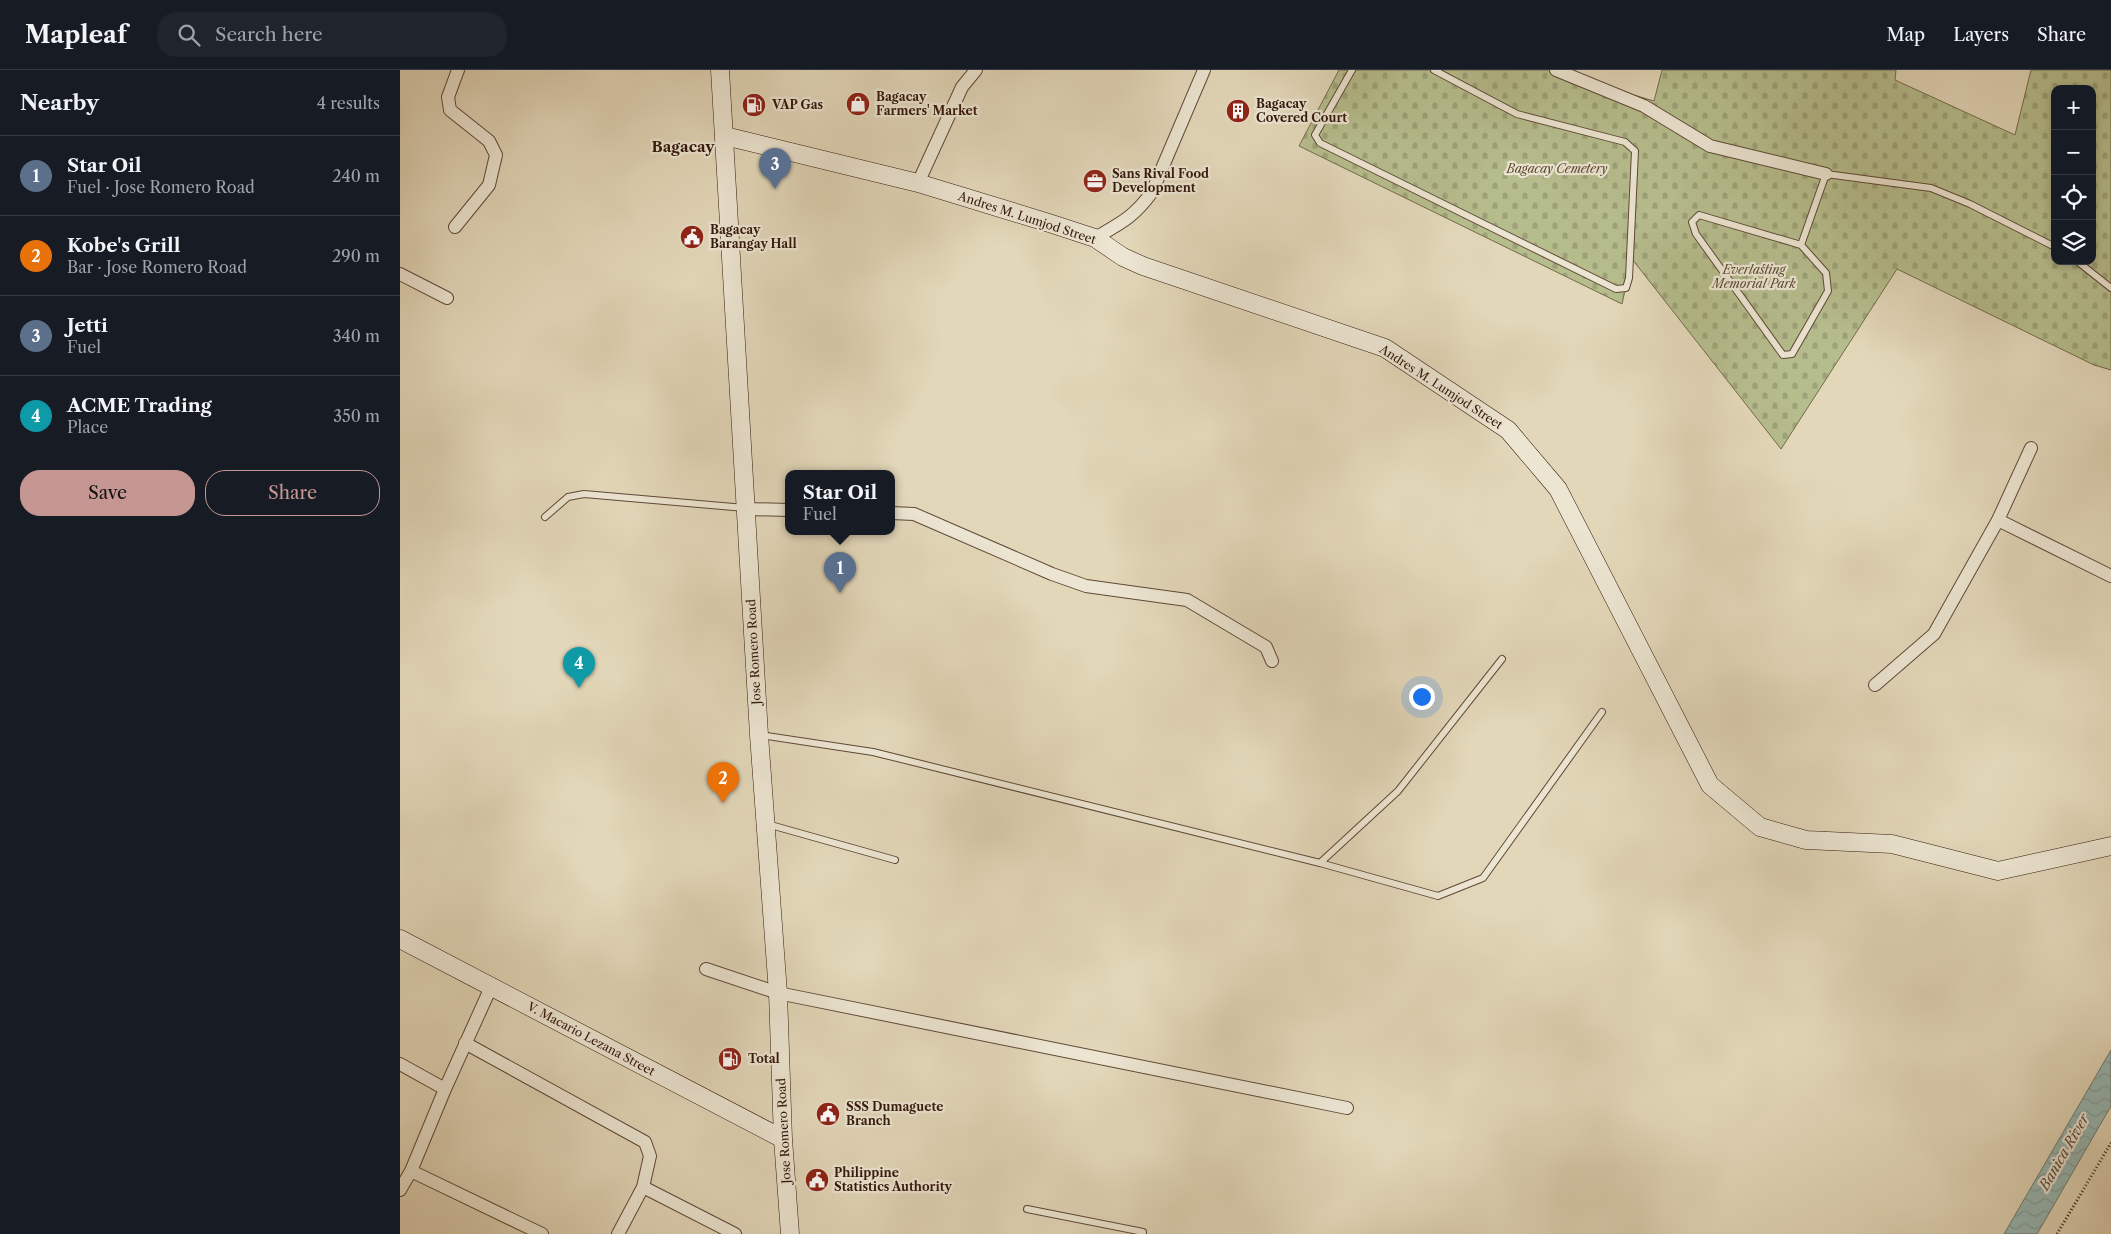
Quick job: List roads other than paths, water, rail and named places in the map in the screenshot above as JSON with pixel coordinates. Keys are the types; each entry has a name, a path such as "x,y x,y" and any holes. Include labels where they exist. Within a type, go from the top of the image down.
{"main road":[{"name":"Jose Romero Road","path":"720,70 759,735 778,993 783,1139 790,1234"},
{"name":"Andres M. Lumjod Street","path":"725,136 918,183 1095,238 1123,257 1143,266 1385,348 1508,430 1558,489 1710,785 1760,827 1806,840 1892,844 1998,870 2111,846"},
{"name":"V. Macario Lezana Street","path":"400,939 783,1139"}],"street":[{"path":"455,227 489,185 496,155 489,141 450,110 448,97 458,70"},
{"path":"918,183 962,87 976,70"},
{"path":"1095,238 1130,218 1152,192 1204,70"},
{"path":"1556,70 1644,106 1710,146 1826,174"},
{"path":"400,274 447,298"},
{"path":"1875,685 1934,634 1998,520 2031,448"},
{"path":"746,508 785,510"},
{"path":"895,514 914,514 1052,574 1086,586 1187,600 1266,648 1272,661"},
{"path":"1998,520 2111,576"},
{"path":"706,969 778,993 1347,1108"},
{"path":"400,1190 411,1171 491,986"},
{"path":"466,1042 645,1142 650,1156 644,1187 618,1234"},
{"path":"400,1064 445,1089"},
{"path":"411,1171 542,1234"},
{"path":"644,1187 735,1234"}],"lane":[{"path":"1352,70 1315,135 1320,143 1616,289 1626,288 1629,278 1635,151 1625,142 1517,114 1434,70"},
{"path":"1801,245 1826,174 1931,188 1970,204 2051,245"},
{"path":"1699,215 1801,245 1826,273 1828,291 1792,354 1783,355 1696,234 1692,222 1699,215"},
{"path":"2082,265 2111,288"},
{"path":"545,517 568,497 584,494 746,508"},
{"path":"1320,863 1398,792 1502,659"},
{"path":"759,735 872,752 1320,863 1438,896 1483,878 1602,712"},
{"path":"765,824 895,860"},
{"path":"1027,1209 1143,1232 1143,1234"}],"water":[{"name":"Banica River","path":"2111,1050 2111,1106 2037,1234 2004,1234"}],"place":[{"name":"Bagacay Farmers' Market","path":"858,104"},
{"name":"VAP Gas","path":"754,105"},
{"name":"Bagacay Covered Court","path":"1238,111"},
{"name":"Sans Rival Food Development","path":"1095,181"},
{"name":"Jetti","path":"775,189"},
{"name":"Bagacay Barangay Hall","path":"692,237"},
{"name":"Star Oil","path":"840,593"},
{"name":"ACME Trading","path":"579,688"},
{"name":"Kobe's Grill","path":"723,803"},
{"name":"Total","path":"730,1059"},
{"name":"SSS Dumaguete Branch","path":"828,1114"},
{"name":"Philippine Statistics Authority","path":"817,1180"}],"district":[{"name":"Bagacay","path":"683,147"}],"park label":[{"name":"Bagacay Cemetery","path":"1557,169"},
{"name":"Everlasting Memorial Park","path":"1754,277"}]}
